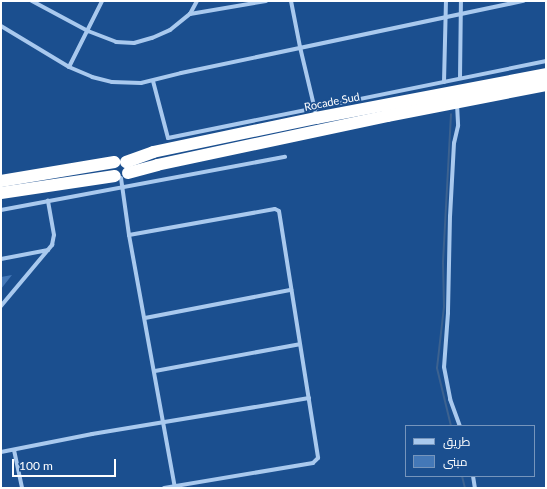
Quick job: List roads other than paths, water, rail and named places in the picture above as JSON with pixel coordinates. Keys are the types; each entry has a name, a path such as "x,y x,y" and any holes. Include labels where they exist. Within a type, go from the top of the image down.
{"highway":[{"name":"Rocade Sud","path":"1,181 121,173 153,152 316,118 546,74"},
{"name":"Rocade Sud","path":"1,193 121,173 457,102 546,85"}],"street":[{"path":"32,1 88,31 116,42 134,43 152,38 170,30 190,14 196,1"},
{"path":"70,67 102,1"},
{"path":"190,14 266,1"},
{"path":"291,1 300,48 315,110"},
{"path":"444,82 446,1"},
{"path":"460,1 460,78"},
{"path":"1,26 70,67 92,77 112,82 129,83 153,81 181,73 446,16 524,1"},
{"path":"153,81 168,138 315,110 460,78 546,61"},
{"path":"457,102 458,126 454,143 448,313 444,367 450,399 460,425"},
{"path":"1,210 48,201 121,173 285,157"},
{"path":"121,173 129,235 175,487"},
{"path":"1,306 48,250 54,239 48,201"},
{"path":"129,235 275,209 279,211 318,458 313,463 164,488"},
{"path":"1,259 48,250"},
{"path":"145,318 291,290"},
{"path":"155,371 300,344"},
{"path":"1,452 309,398"},
{"path":"14,450 22,488"},
{"path":"473,477 475,488"}],"waterway":[{"path":"451,114 443,262 444,307 437,368 451,425"},
{"path":"462,477 465,488"}]}
